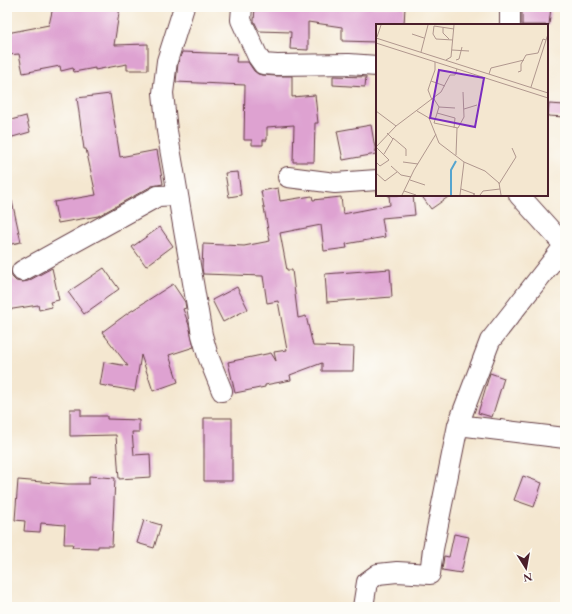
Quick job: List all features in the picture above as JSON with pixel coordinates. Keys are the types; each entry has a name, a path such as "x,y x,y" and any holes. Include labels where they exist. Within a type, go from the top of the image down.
{"street":[{"path":"184,7 167,61 163,93 167,131 202,335 208,356 222,391"},
{"path":"242,7 240,20 263,64 349,64 376,66"},
{"path":"510,7 510,24"},
{"path":"288,177 335,183 376,180"},
{"path":"22,271 158,196 178,196"},
{"path":"363,607 367,582 378,574 397,572 430,574 433,549 458,425 490,341 565,245 520,196"},
{"path":"458,425 565,438"}],"building":[{"path":"53,7 120,7 114,45 148,44 148,70 127,70 127,64 74,72 73,68 61,71 60,66 23,73 19,54 7,55 7,33 49,25"},
{"path":"255,7 405,7 404,24 376,24 376,42 342,41 342,27 308,22 308,50 290,49 291,32 259,31 254,21"},
{"path":"530,7 551,7 549,25 522,24 522,10"},
{"path":"182,52 237,54 236,62 248,62 258,74 292,76 292,97 315,95 318,123 315,123 314,162 293,162 294,125 267,127 267,140 263,140 263,145 252,145 252,140 244,140 245,85 176,82 178,63"},
{"path":"333,76 366,77 365,87 333,85"},
{"path":"110,94 120,157 157,150 163,184 152,186 98,216 58,223 54,202 96,195 86,149 84,149 77,98"},
{"path":"549,104 565,105 565,117 548,116"},
{"path":"26,116 30,132 9,138 7,121"},
{"path":"371,125 376,154 343,160 337,131"},
{"path":"238,172 241,195 229,197 225,173"},
{"path":"278,188 280,201 312,196 313,200 341,197 343,214 390,205 389,196 413,196 415,215 382,218 385,237 346,244 347,248 324,251 321,225 280,233 287,270 292,270 298,318 306,316 313,346 354,347 353,371 322,371 322,363 290,375 291,380 235,393 228,362 271,353 276,361 274,352 287,350 278,301 267,303 263,276 203,274 203,244 244,246 270,241 261,191"},
{"path":"422,196 450,196 431,209"},
{"path":"12,201 21,242 7,245 7,202"},
{"path":"160,227 173,246 146,266 132,247"},
{"path":"52,268 59,300 50,302 52,307 39,310 38,305 7,310 7,272 11,272 12,277 16,281 22,282 28,281"},
{"path":"104,268 119,289 84,314 68,292"},
{"path":"390,269 392,297 327,302 325,274"},
{"path":"173,284 185,302 186,308 183,309 189,325 194,347 169,355 178,382 153,391 141,355 135,391 100,385 104,362 128,366 102,332"},
{"path":"237,287 248,309 223,322 212,300"},
{"path":"490,373 504,378 492,417 478,413"},
{"path":"70,409 81,409 81,416 107,416 107,419 139,420 139,432 132,432 134,455 150,454 151,477 119,479 116,435 70,436"},
{"path":"204,418 232,418 232,481 204,481"},
{"path":"89,476 115,478 112,546 98,546 98,548 72,547 73,544 64,544 65,525 41,523 40,532 24,531 25,521 15,520 18,480 67,484 89,484"},
{"path":"523,476 542,483 534,507 514,500"},
{"path":"144,520 161,525 154,548 137,543"},
{"path":"454,534 469,537 461,573 442,570 444,556 449,557"}]}
